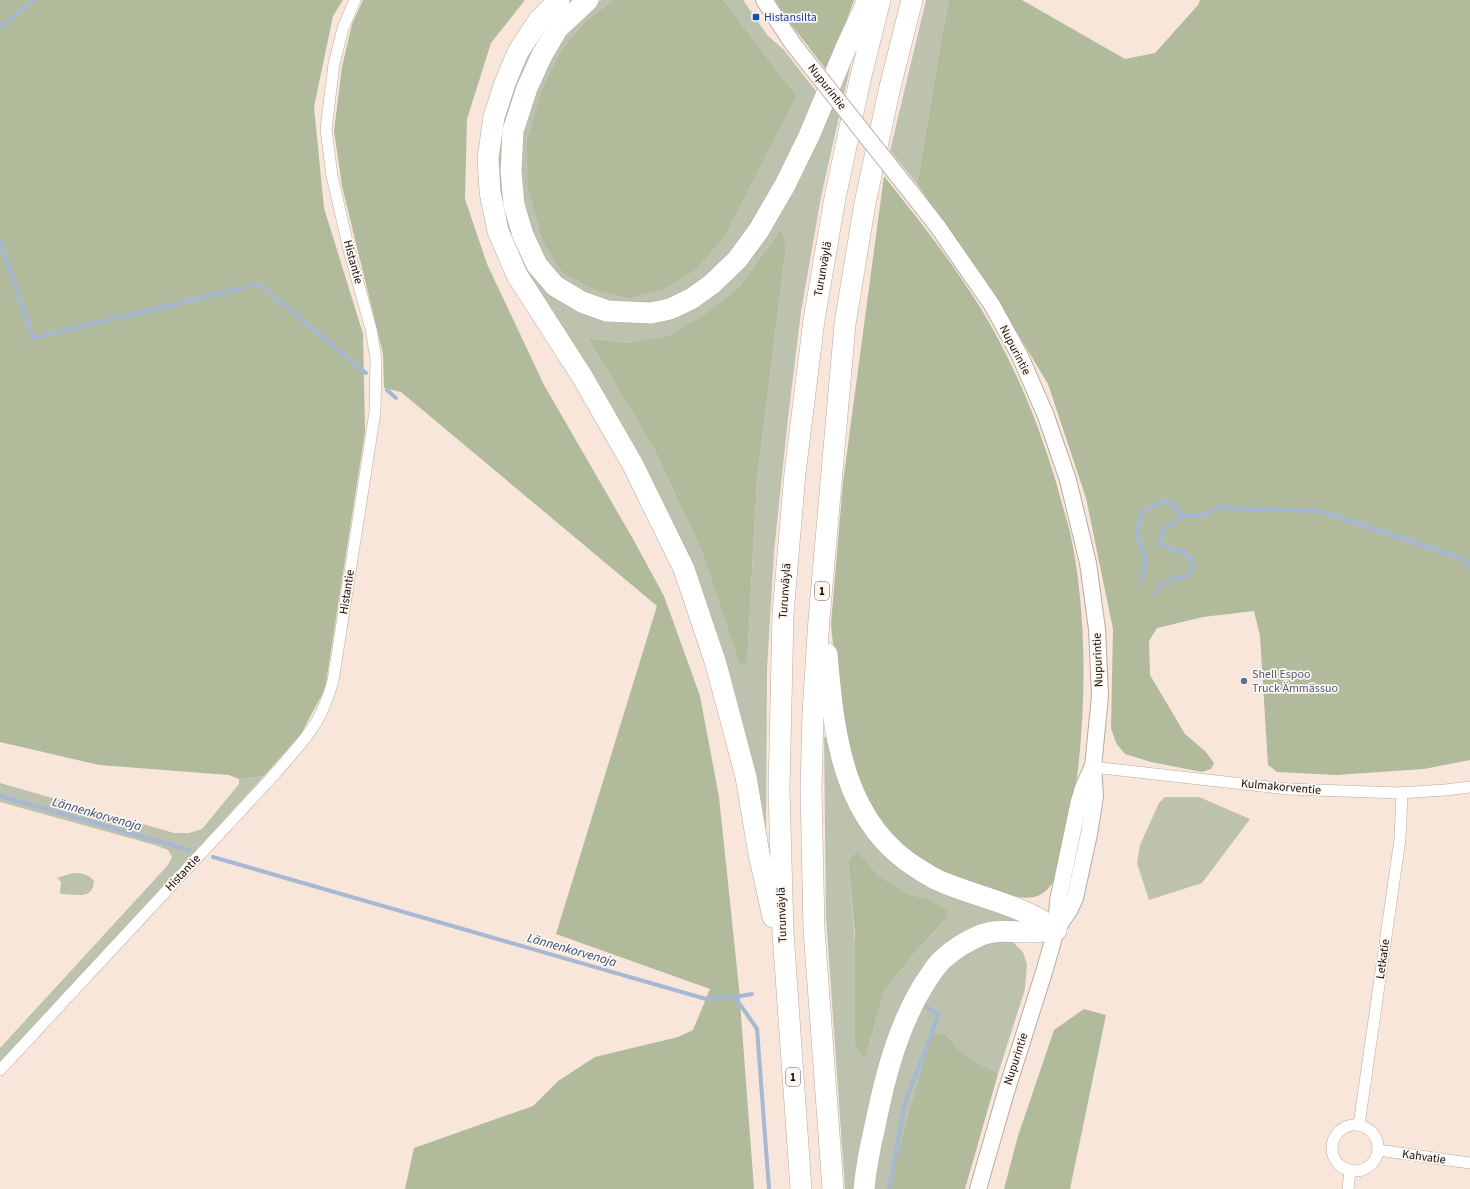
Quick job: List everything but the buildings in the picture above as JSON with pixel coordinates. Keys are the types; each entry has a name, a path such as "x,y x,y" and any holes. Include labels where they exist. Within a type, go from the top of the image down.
{"highway":[{"path":"559,0 539,20 518,52 505,83 494,117 488,158 490,192 498,231 517,275 583,378 633,465 684,569 716,664 746,777 759,854 784,966"},
{"path":"588,0 558,28 542,55 527,88 513,131 511,171 514,205 523,235 537,265 555,286 582,302 607,311 651,313 670,309 691,299 712,284 737,260 759,230 785,185 802,150 868,0"},
{"name":"Turunväylä","path":"801,1189 784,966 779,789 783,614 795,473 814,320 835,198 860,80 880,0"},
{"name":"1","path":"833,1189 814,921 811,789 813,713 819,619 845,324 867,196 890,87 912,0"},
{"path":"819,619 827,650 831,699 838,743 849,780 864,815 881,838 904,860 940,882 1032,914 1056,930"},
{"path":"864,1189 879,1102 890,1061 904,1022 917,995 933,970 942,960 962,944 983,934 1004,930 1025,932 1056,930"}],"main road":[{"name":"Nupurintie","path":"764,0 793,44 938,227 992,305 1016,350 1046,416 1068,480 1088,562 1097,629 1100,696 1093,767 1095,796 1082,870 1075,898 1070,909 1056,930 978,1189"}],"street":[{"name":"Histantie","path":"0,1070 274,775 306,738 318,719 327,700 333,681 375,412 376,391 376,358 371,329 349,250 332,176 326,129 334,64 343,28 355,0"},
{"name":"Kulmakorventie","path":"1093,767 1288,790 1402,793 1470,787"},
{"name":"Letkatie","path":"1359,1125 1400,839 1402,793"},
{"path":"1359,1125 1370,1129 1375,1135 1378,1142 1378,1150 1376,1158 1372,1164 1365,1169 1358,1171 1350,1170 1343,1168 1338,1163 1332,1149 1332,1142 1341,1129 1348,1126 1359,1125"},
{"name":"Kahvatie","path":"1378,1150 1470,1163"},
{"path":"1348,1189 1350,1170"}],"green space":[{"path":"0,0 343,0 333,16 314,107 324,208 363,334 365,432 325,689 301,734 264,776 239,779 229,775 99,765 0,742"},
{"path":"363,0 525,0 491,43 467,119 465,199 487,264 544,385 633,539 664,596 700,696 719,797 739,988 754,1189 405,1189 414,1148 533,1106 558,1081 595,1057 678,1037 693,1030 710,989 556,934 657,606 401,392 384,388 383,354 342,186 334,131 342,67 352,24"},
{"path":"567,0 580,0 519,85 520,250 613,319 718,287 851,63 821,197 801,312 788,418 774,552 767,669 766,843 698,592 528,284 501,218 495,154 513,74 548,19","holes":["782,228 786,246 757,481 747,663 703,554 655,451 588,338 626,343 667,338 699,318 738,288"]},
{"path":"601,0 613,0 588,19 796,95 723,0 743,0 768,36 784,50 819,95 781,179 742,245 705,282 676,299 633,308 579,294 538,256 522,217 519,136 551,52 576,20"},
{"path":"613,0 723,0 796,95 724,237 695,270 663,289 629,298 595,290 563,273 544,244 528,188 527,140 541,93 561,51 588,19"},
{"path":"775,0 854,0 828,72 783,14"},
{"path":"926,0 949,0 917,184 890,151"},
{"path":"949,0 1022,0 1125,59 1155,53 1198,5 1200,0 1470,0 1470,760 1424,769 1336,775 1277,772 1268,765 1260,636 1254,611 1203,617 1157,628 1149,641 1150,675 1185,734 1205,751 1214,763 1211,769 1202,772 1151,762 1125,754 1116,743 1111,728 1113,629 1086,498 1048,384 986,281 917,184"},
{"path":"884,176 954,268 978,304 1005,353 1039,429 1056,482 1072,543 1078,579 1083,633 1084,660 1081,742 1072,808 1059,873 1049,888 1038,896 1025,898 1007,895 926,868 890,838 855,776 839,706 831,624 843,482"},
{"path":"782,228 786,246 757,481 747,663 740,664 703,554 655,451 588,338 626,343 667,337 699,318 738,288"},
{"path":"824,737 826,737 830,751 1029,918 930,965 858,1189 845,1189 826,917","holes":["857,851 877,876 908,894 928,899 946,919 917,950 884,991 865,1059 848,860"]},
{"path":"264,776 0,1065 0,1048 168,865 172,857 168,850 155,845 0,802 0,783 174,833 189,833 202,829 239,784 239,779"},
{"path":"1165,797 1199,797 1250,819 1202,883 1149,900 1137,863 1140,845 1159,803"},
{"path":"857,851 878,876 908,894 928,899 947,911 946,919 917,950 884,991 865,1059 855,1043 855,936 848,860"},
{"path":"73,873 85,874 94,881 93,888 90,892 82,895 60,894 61,882 57,878"},
{"path":"1006,940 1015,944 1023,952 1027,964 1025,989 998,1074 963,1054 946,1035 886,1189 872,1189 901,1052 918,1009 952,962 972,949 991,941"},
{"path":"1084,1009 1106,1015 1070,1189 1004,1189 1018,1136 1054,1030"},
{"path":"932,1033 946,1035 963,1054 998,1074 965,1189 886,1189 893,1170"}],"waterway":[{"path":"0,27 34,0"},
{"path":"0,241 33,338 259,284 366,373"},
{"path":"387,390 396,398"},
{"path":"1141,582 1145,561 1138,534 1139,521 1145,511 1155,505 1167,501 1177,508 1181,516 1202,516 1217,508 1320,511 1461,558 1470,566"},
{"path":"1156,594 1163,584 1169,580 1187,576 1193,566 1190,557 1181,551 1172,550 1162,545 1162,534 1165,527 1174,523 1181,516"},
{"name":"Lännenkorvenoja","path":"0,796 189,850"},
{"name":"Lännenkorvenoja","path":"213,857 706,999 735,997 757,1029 769,1189"},
{"path":"735,997 752,994"},
{"path":"889,1189 905,1103 939,1014 923,1005"}],"place":[{"name":"Histansilta","path":"756,17"},
{"name":"Shell Espoo Truck Ämmässuo","path":"1244,681"}]}
